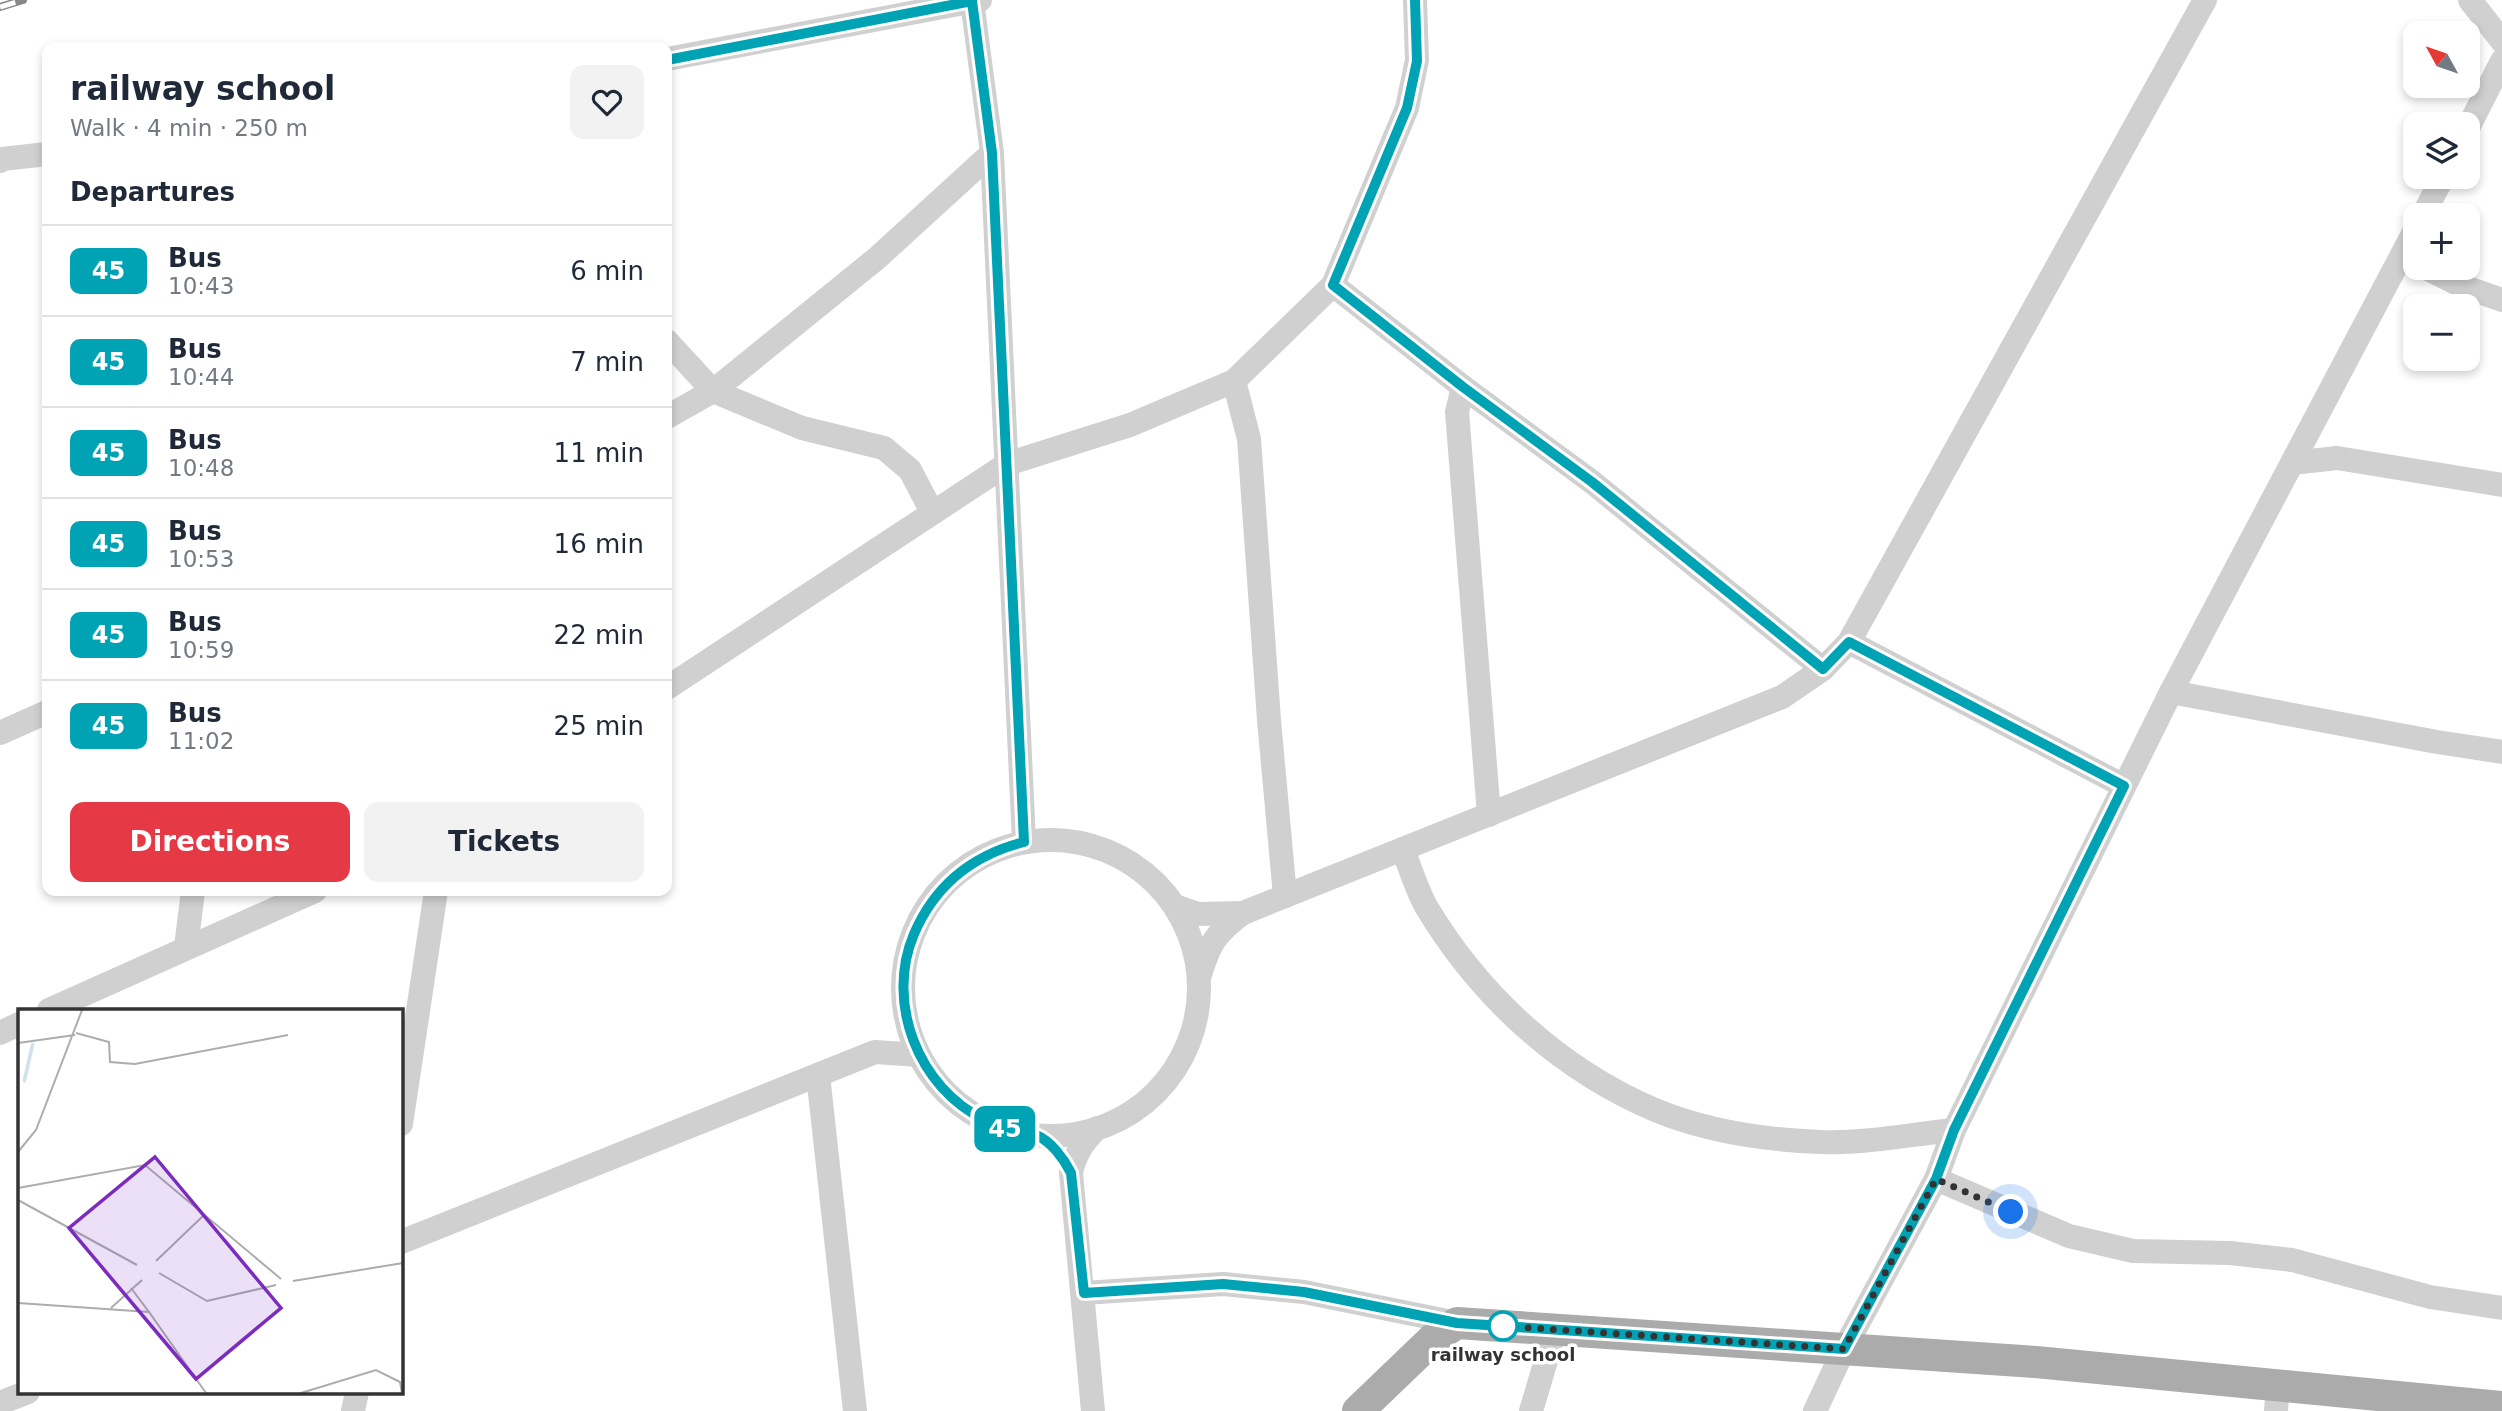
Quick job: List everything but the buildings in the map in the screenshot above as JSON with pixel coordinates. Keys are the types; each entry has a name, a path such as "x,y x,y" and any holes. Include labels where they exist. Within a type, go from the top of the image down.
{"main road":[{"path":"1357,1411 1433,1339 1457,1323 2036,1362 2277,1398 2502,1407"}],"street":[{"path":"672,685 1007,464 1130,425 1234,381 1333,285 1407,108 1417,61 1415,0"},
{"path":"1199,978 1208,948 1224,926 1243,913 1782,697 1823,669 1849,642 2205,0"},
{"path":"2470,0 2502,41"},
{"path":"672,59 960,2 992,153 1024,842"},
{"path":"2476,112 2502,61"},
{"path":"672,414 713,391 876,258 992,153"},
{"path":"1,160 42,155"},
{"path":"1815,1411 1844,1349 1936,1179 1954,1130 2171,692 2292,463 2403,268"},
{"path":"2450,280 2502,300"},
{"path":"1333,285 1463,387 1592,482 1823,669"},
{"path":"672,346 713,391 802,428 884,448 910,470 932,512"},
{"path":"1234,381 1249,439 1269,720 1285,896"},
{"path":"1463,387 1457,412 1489,814"},
{"path":"2292,463 2337,458 2502,485"},
{"path":"1849,642 2124,786"},
{"path":"2171,692 2502,752"},
{"path":"0,733 42,714"},
{"path":"1024,842 1082,842 1119,855 1150,877 1175,906 1192,941 1199,978 1194,1027 1184,1054 1162,1086 1115,1121 1097,1128 1057,1136 1037,1135 1000,1127 967,1110 940,1086 919,1055 906,1016 903,996 906,958 915,930 929,905 955,875 970,864 987,854 1024,842"},
{"path":"1403,849 1426,906 1472,973 1506,1010 1542,1043 1591,1077 1644,1104 1717,1129 1779,1139 1824,1143 1954,1130"},
{"path":"186,947 192,896"},
{"path":"51,1009 303,896"},
{"path":"402,1117 435,896"},
{"path":"1175,906 1198,914 1243,913"},
{"path":"875,1052 906,1016"},
{"path":"0,1033 18,1024"},
{"path":"402,1242 875,1052 919,1055"},
{"path":"818,1075 855,1411"},
{"path":"1093,1411 1071,1173 1080,1148 1097,1128"},
{"path":"1037,1135 1059,1153 1071,1173"},
{"path":"1936,1179 2069,1236 2133,1251 2230,1253 2292,1260 2430,1297 2502,1308"},
{"path":"1084,1293 1223,1284 1304,1292 1457,1323"},
{"path":"1531,1411 1555,1330"},
{"path":"0,1403 23,1394"}],"railway":[{"path":"0,7 23,0"}],"bus line":[{"name":"45","path":"672,59 972,1 992,153 1024,842 987,854 955,875 941,889 919,921 912,939 906,958 903,996 911,1036 928,1071 940,1086 953,1099 983,1120 1000,1127 1037,1135 1059,1153 1066,1163 1071,1173 1084,1293 1223,1284 1304,1292 1457,1323 1844,1349 1936,1179 1954,1130 2124,786 1849,642 1823,669 1592,482 1463,387 1333,285 1407,108 1417,61 1415,0"}],"place":[{"name":"railway school","path":"1503,1326"}],"route":[{"path":"1503,1326 1844,1349 1936,1179 2011,1212"}]}
